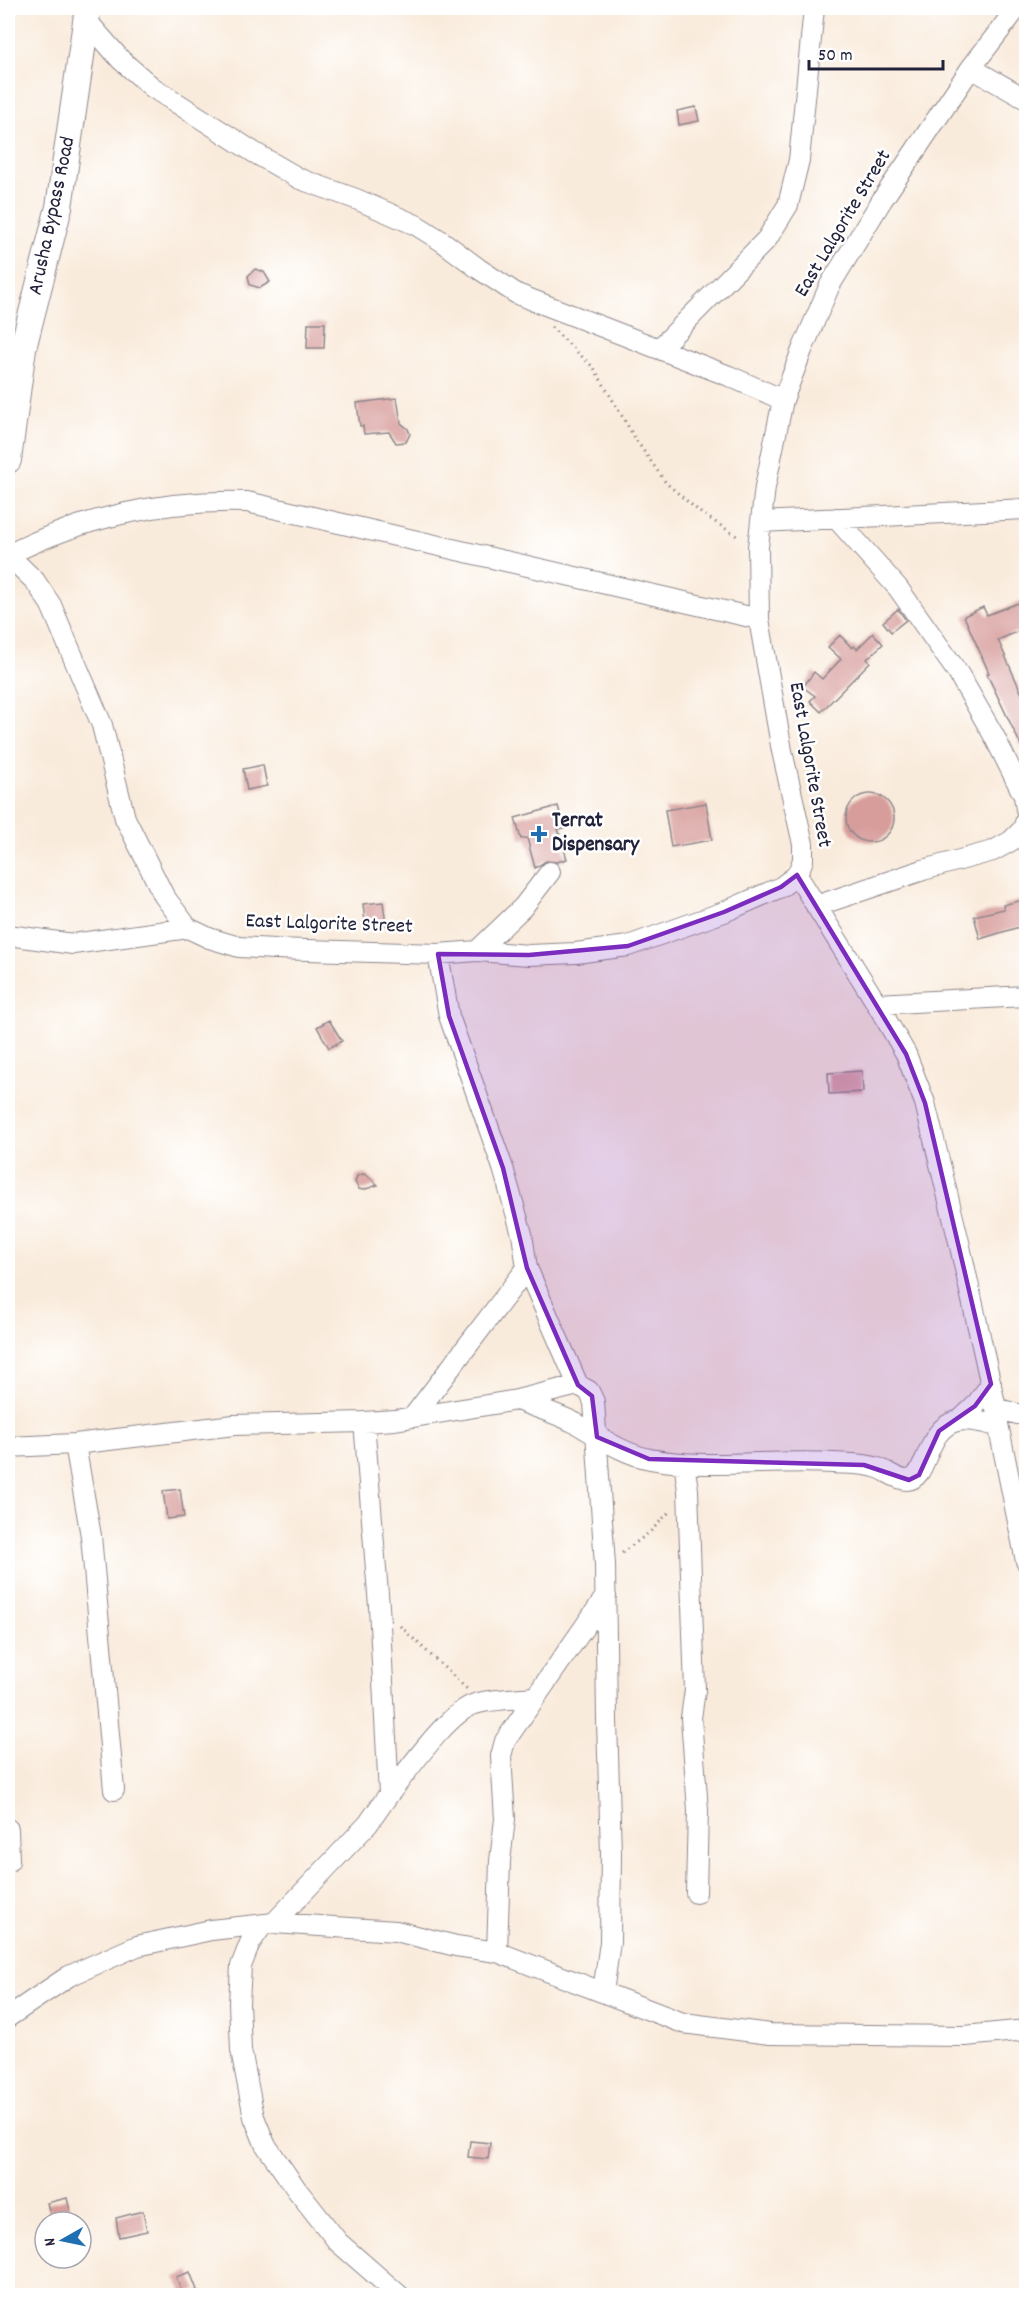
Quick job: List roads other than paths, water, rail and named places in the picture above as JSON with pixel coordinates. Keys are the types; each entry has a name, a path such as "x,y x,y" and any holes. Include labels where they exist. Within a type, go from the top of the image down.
{"main road":[{"name":"Arusha Bypass Road","path":"8,460 23,348 59,207 88,14"}],"street":[{"path":"659,349 767,239 788,205 799,160 814,8"},
{"name":"East Lalgorite Street","path":"188,928 209,938 239,946 438,954 477,951 530,956 576,953 628,946 724,912 781,887 797,875 803,860 803,844 759,620 760,522 783,400 830,285 882,200 971,68 1017,8"},
{"path":"88,14 121,60 153,87 300,179 356,199 416,225 517,294 729,376 783,400"},
{"path":"971,68 1026,99"},
{"path":"8,935 73,944 188,928 164,896 126,818 102,725 51,605 35,581 8,555 77,525 112,516 217,501 248,502 759,620"},
{"path":"760,522 1026,509"},
{"path":"836,518 898,588 958,673 994,736 1024,796 1026,809"},
{"path":"816,906 923,870 993,850 1011,841 1023,829 1026,820"},
{"path":"477,951 523,907 550,872"},
{"path":"797,875 906,1054 925,1103 991,1384 1026,1561"},
{"path":"438,954 449,1016 503,1168 522,1234 527,1268 578,1385 589,1391 592,1396 597,1437 605,1565 606,1721 611,1864 610,1942 603,1992"},
{"path":"877,1004 1026,996"},
{"path":"413,1417 527,1268"},
{"path":"959,1421 975,1406 991,1384"},
{"path":"8,1447 75,1444 234,1425 364,1422 413,1417 517,1400 578,1385"},
{"path":"517,1400 575,1423 597,1437 649,1459 684,1463 819,1462 864,1465 877,1467 904,1480 919,1475 939,1431 944,1426 959,1421 1026,1414"},
{"path":"364,1422 379,1606 389,1794"},
{"path":"75,1444 91,1536 114,1790"},
{"path":"684,1463 688,1490 695,1690 691,1726 698,1810 696,1893"},
{"path":"498,1952 500,1861 505,1820 501,1756 505,1741 606,1596"},
{"path":"400,2295 338,2242 297,2190 265,2144 254,2117 241,2050 239,2003 241,1966 250,1943 368,1824 389,1794 461,1710 488,1702 534,1697"},
{"path":"488,1702 500,1710 505,1741"},
{"path":"8,1830 9,1861"},
{"path":"8,2017 69,1976 137,1946 211,1930 268,1924 396,1931 456,1946 498,1952 683,2022 770,2034 965,2036 1026,2030"}],"place":[{"name":"Terrat Dispensary","path":"539,834"}]}
